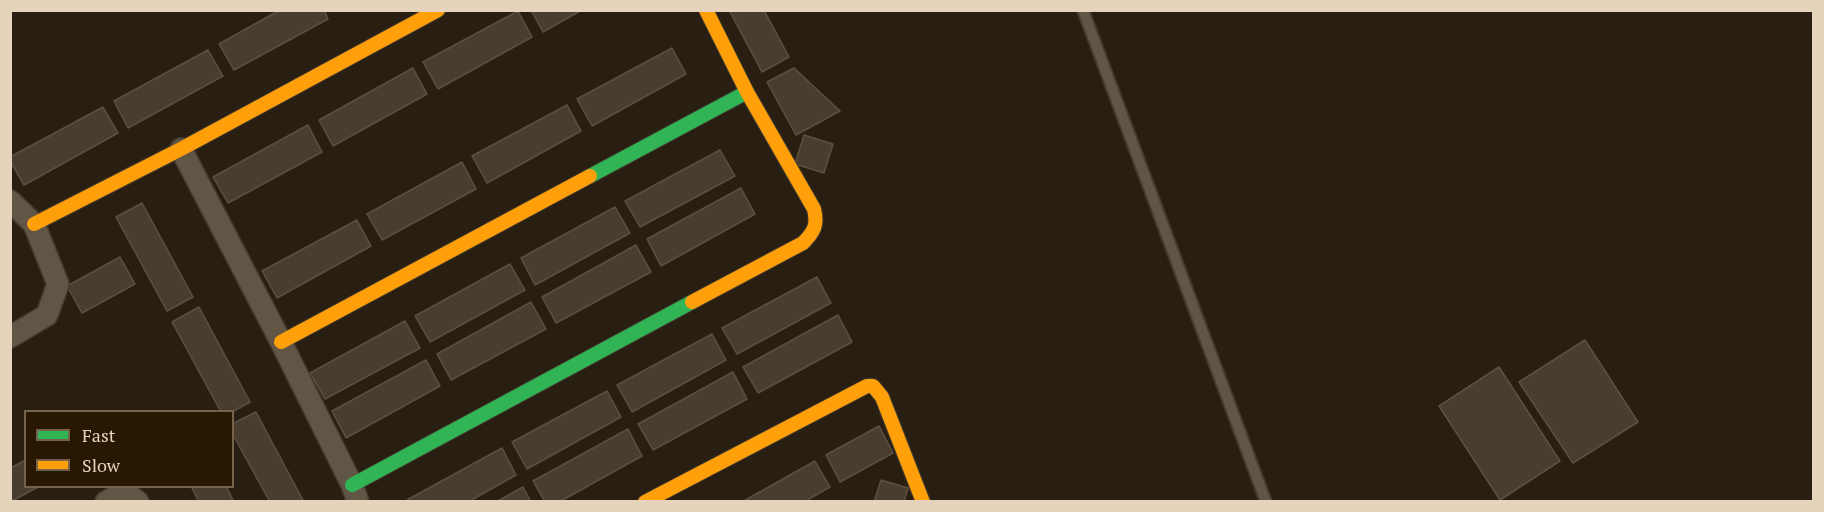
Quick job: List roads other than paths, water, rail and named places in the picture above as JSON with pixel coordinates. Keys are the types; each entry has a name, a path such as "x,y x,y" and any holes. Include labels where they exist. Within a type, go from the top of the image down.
{"street":[{"path":"34,224 180,149 438,10"},
{"path":"180,149 281,342 355,493 803,243 816,229 814,209 747,92 706,10"},
{"path":"281,342 747,92"},
{"path":"10,201 34,224 58,284 47,315 10,338"},
{"path":"645,501 867,386 873,386 882,397 923,501"},
{"path":"106,501 128,494 138,501"}],"lane":[{"path":"1083,10 1266,501"}]}
